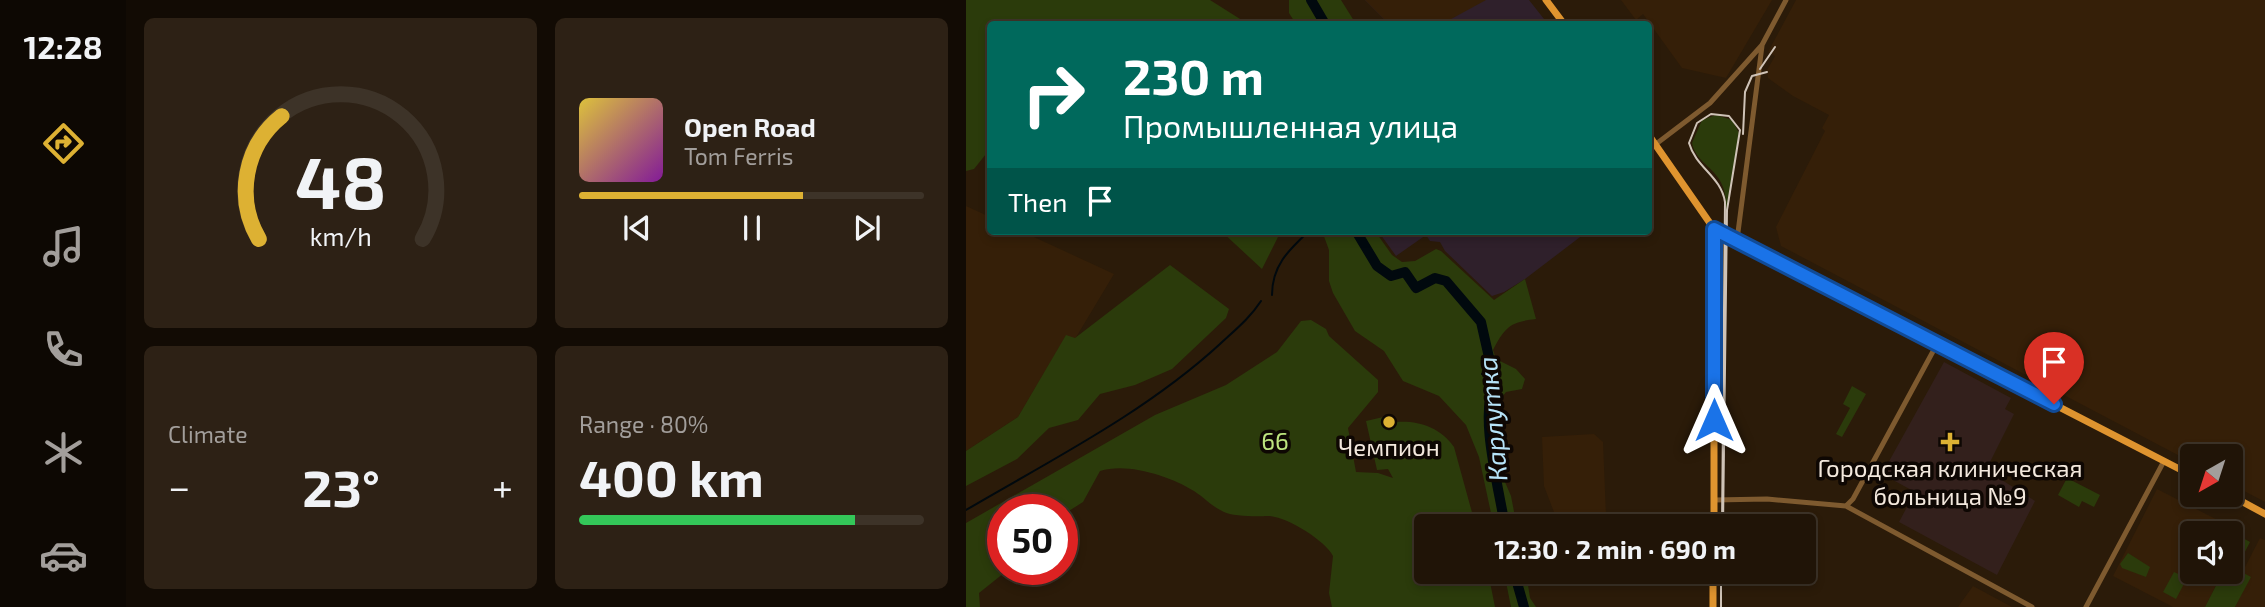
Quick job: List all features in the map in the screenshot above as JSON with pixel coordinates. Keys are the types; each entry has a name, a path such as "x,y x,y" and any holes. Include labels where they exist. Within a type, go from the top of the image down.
{"main road":[{"path":"1546,0 1562,21"},
{"path":"1652,139 1714,229 2180,469"},
{"path":"1714,229 1714,514"},
{"path":"2244,503 2265,514"},
{"path":"1713,584 1713,607"}],"street":[{"path":"1656,144 1710,103 1762,45 1786,0"},
{"path":"1737,240 1762,45"},
{"path":"1846,506 1853,499 1937,344"},
{"path":"2086,607 2164,461"},
{"path":"1714,500 1767,499 1846,506 2032,607"}],"shaded area":[{"path":"1365,0 1529,0 1546,21 1386,21"},
{"path":"1365,0 1486,0 1448,21 1386,21"},
{"path":"1621,0 1772,0 1726,78 1682,68 1652,26 1652,21 1648,21 1643,14 1636,20"},
{"path":"1796,0 2265,0 2265,502 2244,491 2244,444 2180,444 2180,456 1781,246 1776,227 1825,131 1822,128 1829,115 1793,96 1768,78 1767,70 1775,56 1768,52"},
{"path":"966,206 987,216 987,235 1030,235 1114,274 1075,339 1066,336 1018,417 966,451"},
{"path":"1381,235 1426,235 1396,256"},
{"path":"1426,235 1583,235 1525,279 1492,296 1445,251 1440,242 1430,241"},
{"name":"Городская клиническая больница №9","path":"1944,362 2011,398 2005,409 2014,414 1986,470 2035,501 1997,575 1899,522 1915,492 1882,474"},
{"path":"1594,434 1603,442 1606,514 1555,514 1544,486 1542,437"},
{"path":"2157,489 2180,501 2180,508 2194,508 2220,521 2180,521 2180,584 2217,584 2205,607 2173,607 2113,576"},
{"path":"2260,538 2265,540 2265,607 2235,607 2250,577 2243,571"},
{"path":"1973,586 2012,607 1958,607"}],"green space":[{"path":"966,0 1210,0 1243,21 987,21 987,153 974,169 966,171"},
{"path":"1289,0 1341,0 1354,21 1294,21 1289,13"},
{"path":"1716,115 1732,120 1739,133 1726,219 1722,184 1700,159 1692,143 1702,120"},
{"path":"1225,235 1279,235 1262,269"},
{"path":"1323,235 1378,235 1392,255 1402,262 1415,261 1436,249 1494,300 1525,279 1536,319 1509,327 1493,350 1496,359 1516,369 1525,379 1522,389 1506,392 1499,401 1502,475 1511,496 1514,514 1491,514 1479,457 1466,425 1439,396 1403,381 1384,351 1355,331 1329,281 1329,250"},
{"path":"1170,265 1229,309 1226,318 1172,369 1135,385 1100,394 1078,420 1049,428 1017,459 966,486 966,451 1018,417 1066,335 1075,338"},
{"name":"66","path":"1311,320 1326,329 1329,336 1378,380 1378,392 1348,428 1356,472 1378,473 1393,478 1388,469 1377,470 1366,421 1392,415 1395,422 1428,426 1442,434 1454,447 1472,514 1414,514 1414,584 1490,584 1495,607 1332,607 1329,593 1333,556 1313,536 1273,516 1227,513 1173,480 1148,472 1123,468 1100,471 1083,502 1078,505 1078,494 1017,494 1155,415 1226,385 1277,352 1301,321"},
{"path":"1852,386 1866,394 1842,437 1836,434 1850,408 1843,404"},
{"path":"2067,478 2100,495 2094,507 2082,501 2079,507 2058,495"},
{"name":"66","path":"987,511 989,585 979,593 980,607 966,607 966,523"},
{"path":"2243,538 2250,542 2243,556"},
{"path":"2128,553 2150,567 2146,577 2122,568 2120,564"},
{"path":"2174,572 2180,575 2180,584 2184,584 2176,599 2163,592"},
{"path":"2243,573 2251,577 2235,607 2205,607 2217,584 2243,584"},
{"path":"1506,584 1528,584 1530,598 1536,607 1511,607"}],"waterway":[{"name":"Карлутка","path":"1311,0 1323,21"},
{"path":"1272,295 1278,267 1305,235"},
{"name":"Карлутка","path":"1358,235 1377,266 1391,276 1405,272 1416,288 1435,278 1446,281 1481,322 1495,384 1490,397 1489,433 1503,514"},
{"path":"966,510 1130,413 1191,369 1247,318 1261,301"},
{"path":"1482,374 1489,365"},
{"name":"Карлутка","path":"1517,584 1524,607"}],"tram line":[{"path":"1760,69 1775,47"},
{"path":"1743,134 1745,92 1752,76 1767,72"},
{"path":"1722,514 1725,202 1719,185 1697,159 1689,143 1697,123 1711,114 1729,116 1740,130 1727,210 1723,514"},
{"path":"1721,584 1721,607"}],"place":[{"name":"Чемпион","path":"1389,422"},
{"name":"Городская клиническая больница №9","path":"1950,442"}],"route":[{"path":"1714,420 1714,229 2054,404"}]}
